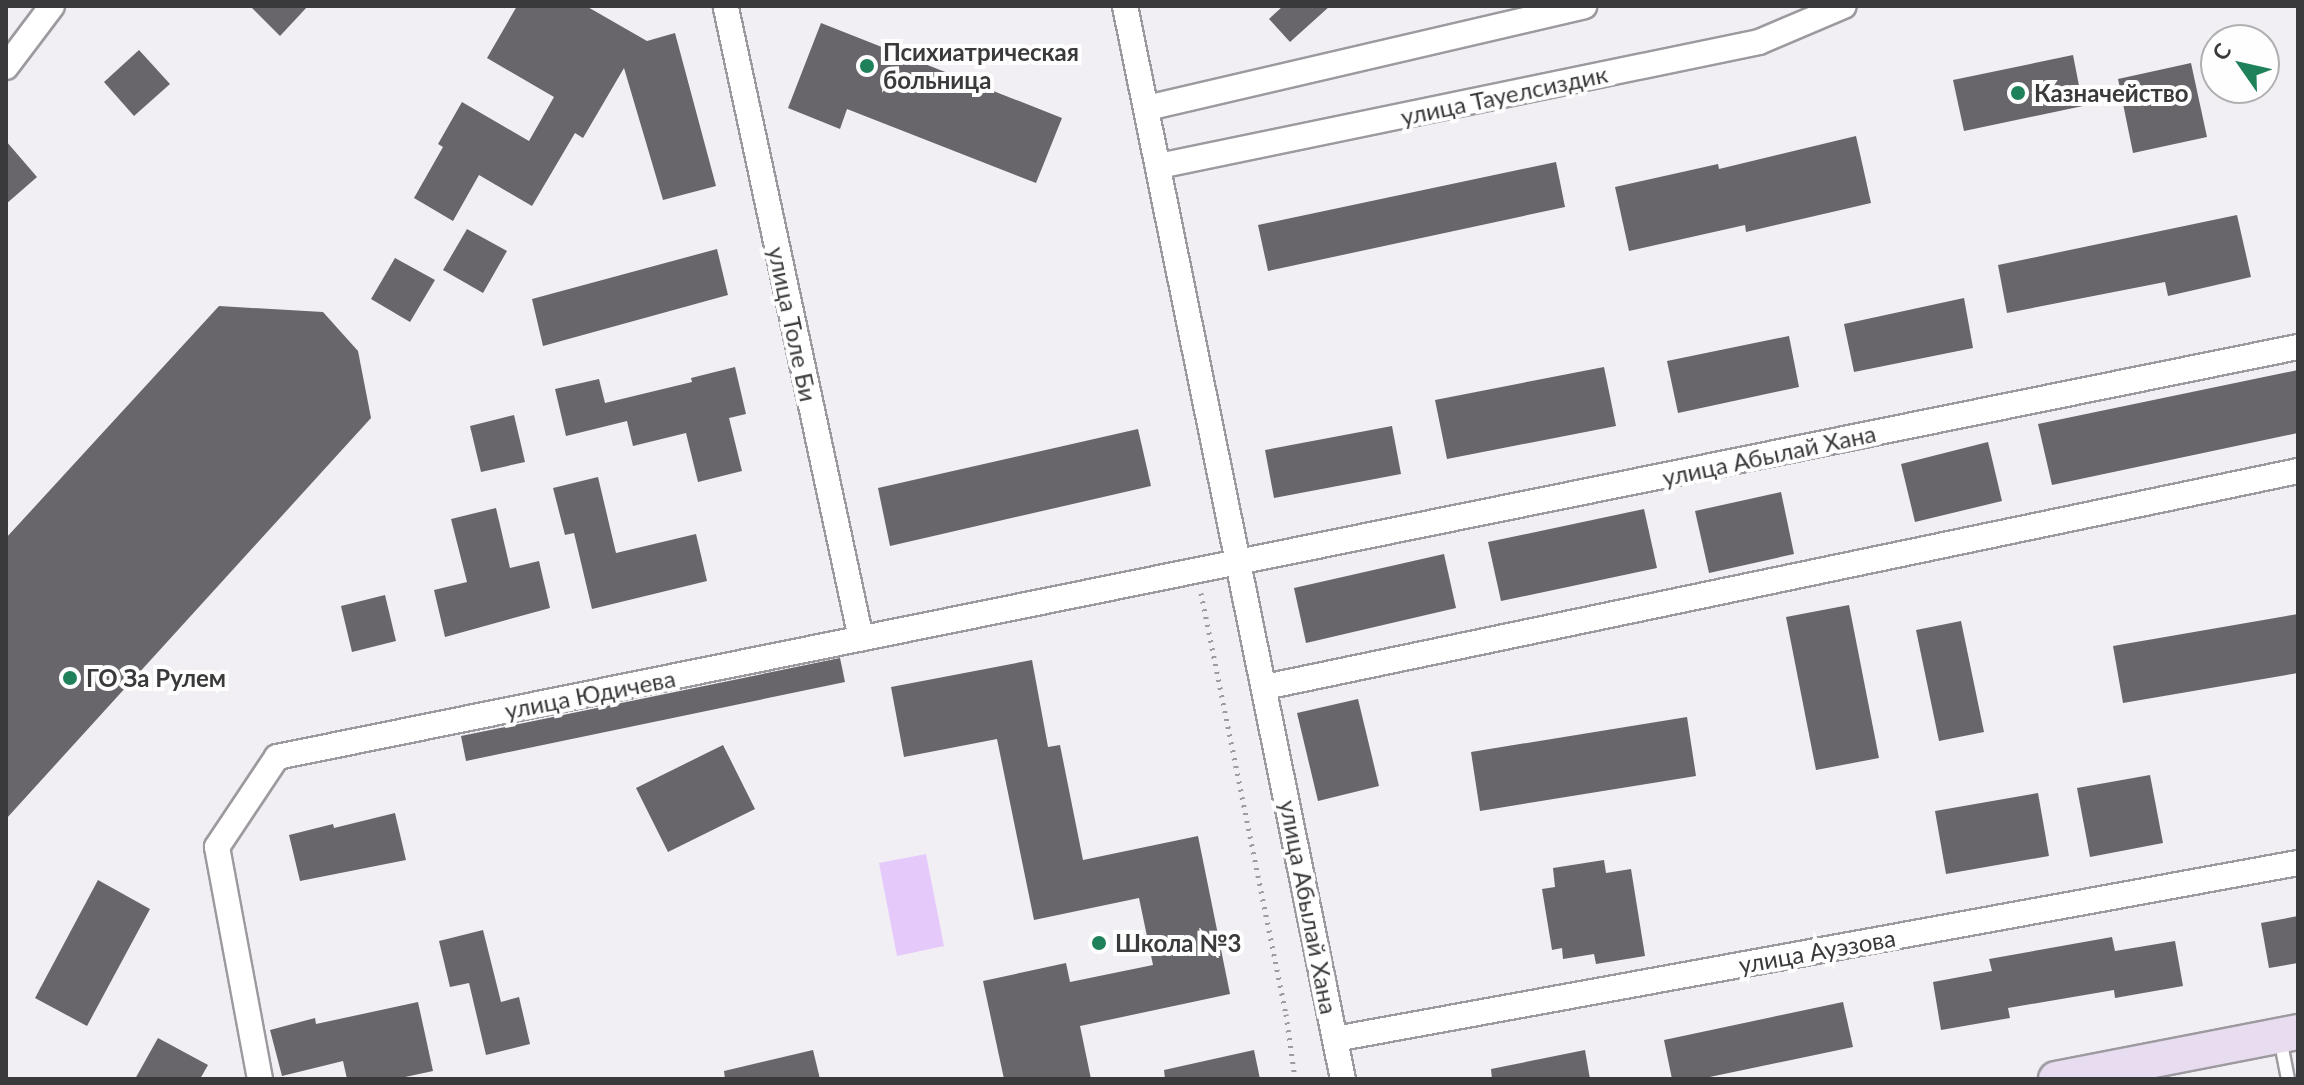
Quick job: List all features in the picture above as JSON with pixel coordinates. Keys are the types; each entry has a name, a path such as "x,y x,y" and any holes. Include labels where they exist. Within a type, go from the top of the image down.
{"street":[{"path":"6,67 52,6"},
{"name":"улица Абылай Хана","path":"1125,6 1343,1079"},
{"path":"1147,108 1584,6"},
{"name":"улица Тауелсиздик","path":"1159,166 1759,42 1844,6"},
{"name":"улица Толе Би","path":"730,7 861,639"},
{"name":"улица Абылай Хана","path":"1240,563 2298,347"},
{"path":"1265,687 2298,471"},
{"name":"улица Юдичева","path":"260,1079 217,847 277,757 1240,563"},
{"name":"улица Ауэзова","path":"1335,1039 2298,863"},
{"path":"2056,1079 2289,1033"}],"lane":[{"path":"2288,1079 2289,1033"}],"path":[{"path":"1196,572 1286,1014 1295,1079"}],"shaded area":[{"path":"926,854 944,946 897,956 879,863"}],"building":[{"path":"250,6 308,6 280,36"},
{"path":"517,6 586,6 647,41 675,33 716,186 663,200 624,68 583,138 575,133 532,206 479,175 453,221 414,198 443,147 438,144 462,102 529,141 554,97 487,58"},
{"path":"1283,6 1330,6 1290,42 1269,19"},
{"name":"Психиатрическая больница","path":"821,23 1062,118 1036,183 847,109 840,129 788,108"},
{"path":"139,50 170,84 134,116 104,82"},
{"name":"Казначейство","path":"2073,55 2083,106 1964,131 1953,80"},
{"path":"2191,63 2207,137 2133,153 2118,79"},
{"path":"1856,136 1871,203 1746,232 1745,225 1629,251 1615,187 1718,164 1719,169"},
{"path":"6,141 37,177 6,204"},
{"path":"1556,162 1565,207 1268,271 1258,225"},
{"path":"2237,215 2251,277 2168,296 2165,282 2007,313 1998,265"},
{"path":"467,229 507,251 483,293 443,270"},
{"path":"717,249 728,295 543,346 532,299"},
{"path":"395,258 435,280 410,322 371,299"},
{"path":"1964,298 1973,348 1854,372 1844,324"},
{"name":"ГО За Рулем","path":"219,306 323,312 358,351 371,418 6,819 6,538"},
{"path":"1789,336 1799,387 1678,413 1667,361"},
{"path":"735,367 746,414 729,418 742,471 698,482 686,433 633,446 627,421 566,436 555,389 599,379 605,403 692,382 691,378"},
{"path":"1604,367 1616,426 1447,459 1435,400"},
{"path":"2298,370 2298,433 2052,485 2038,424"},
{"path":"514,415 525,462 481,472 470,426"},
{"path":"1392,426 1401,474 1274,498 1265,450"},
{"path":"1138,429 1151,486 890,546 878,488"},
{"path":"1988,442 2002,501 1915,522 1901,464"},
{"path":"598,477 616,553 696,534 707,581 592,609 574,533 565,535 553,488"},
{"path":"1781,492 1794,554 1709,573 1695,511"},
{"path":"496,508 510,568 539,561 550,608 445,637 434,590 467,582 451,519"},
{"path":"1644,509 1657,568 1501,601 1488,542"},
{"path":"1444,554 1456,608 1306,643 1294,588"},
{"path":"385,595 396,641 352,652 341,606"},
{"path":"1849,605 1879,758 1816,770 1786,617"},
{"path":"2298,614 2298,673 2123,703 2113,646"},
{"path":"1961,621 1984,732 1939,741 1916,630"},
{"path":"840,658 845,682 466,761 461,736"},
{"path":"1032,660 1048,747 1060,745 1083,860 1198,836 1230,994 1080,1026 1091,1079 1004,1079 983,981 1066,963 1070,982 1153,965 1139,898 1034,920 997,739 904,757 891,687"},
{"path":"1358,699 1379,786 1318,801 1297,713"},
{"path":"1687,717 1696,776 1480,811 1471,752"},
{"path":"723,745 755,809 668,852 636,788"},
{"path":"2150,775 2163,843 2090,857 2077,788"},
{"path":"2038,793 2049,856 1946,874 1935,811"},
{"path":"395,813 406,860 300,881 289,835"},
{"path":"1604,860 1606,873 1631,869 1645,956 1596,964 1594,954 1563,959 1562,948 1552,950 1542,889 1555,887 1553,868"},
{"path":"98,880 150,909 87,1026 35,998"},
{"path":"2298,916 2298,963 2269,968 2261,923"},
{"path":"483,930 501,1002 519,997 530,1044 486,1055 469,983 450,987 439,941"},
{"path":"2112,937 2115,951 2175,941 2183,986 2115,998 2114,990 2008,1008 2010,1018 1941,1030 1933,982 1992,971 1989,959"},
{"path":"418,1002 433,1071 396,1079 347,1079 343,1061 282,1076 270,1030 315,1018 316,1024"},
{"path":"1843,1002 1853,1047 1700,1079 1672,1079 1664,1040"},
{"path":"158,1038 208,1065 200,1079 135,1079"},
{"path":"813,1050 820,1079 725,1079 724,1071"},
{"path":"1254,1050 1260,1079 1165,1079 1164,1070"},
{"path":"1585,1050 1590,1079 1492,1079 1491,1069"}],"place":[{"name":"Психиатрическая больница","path":"867,66"},
{"name":"Казначейство","path":"2018,93"},
{"name":"ГО За Рулем","path":"70,678"},
{"name":"Школа №3","path":"1099,943"}]}
